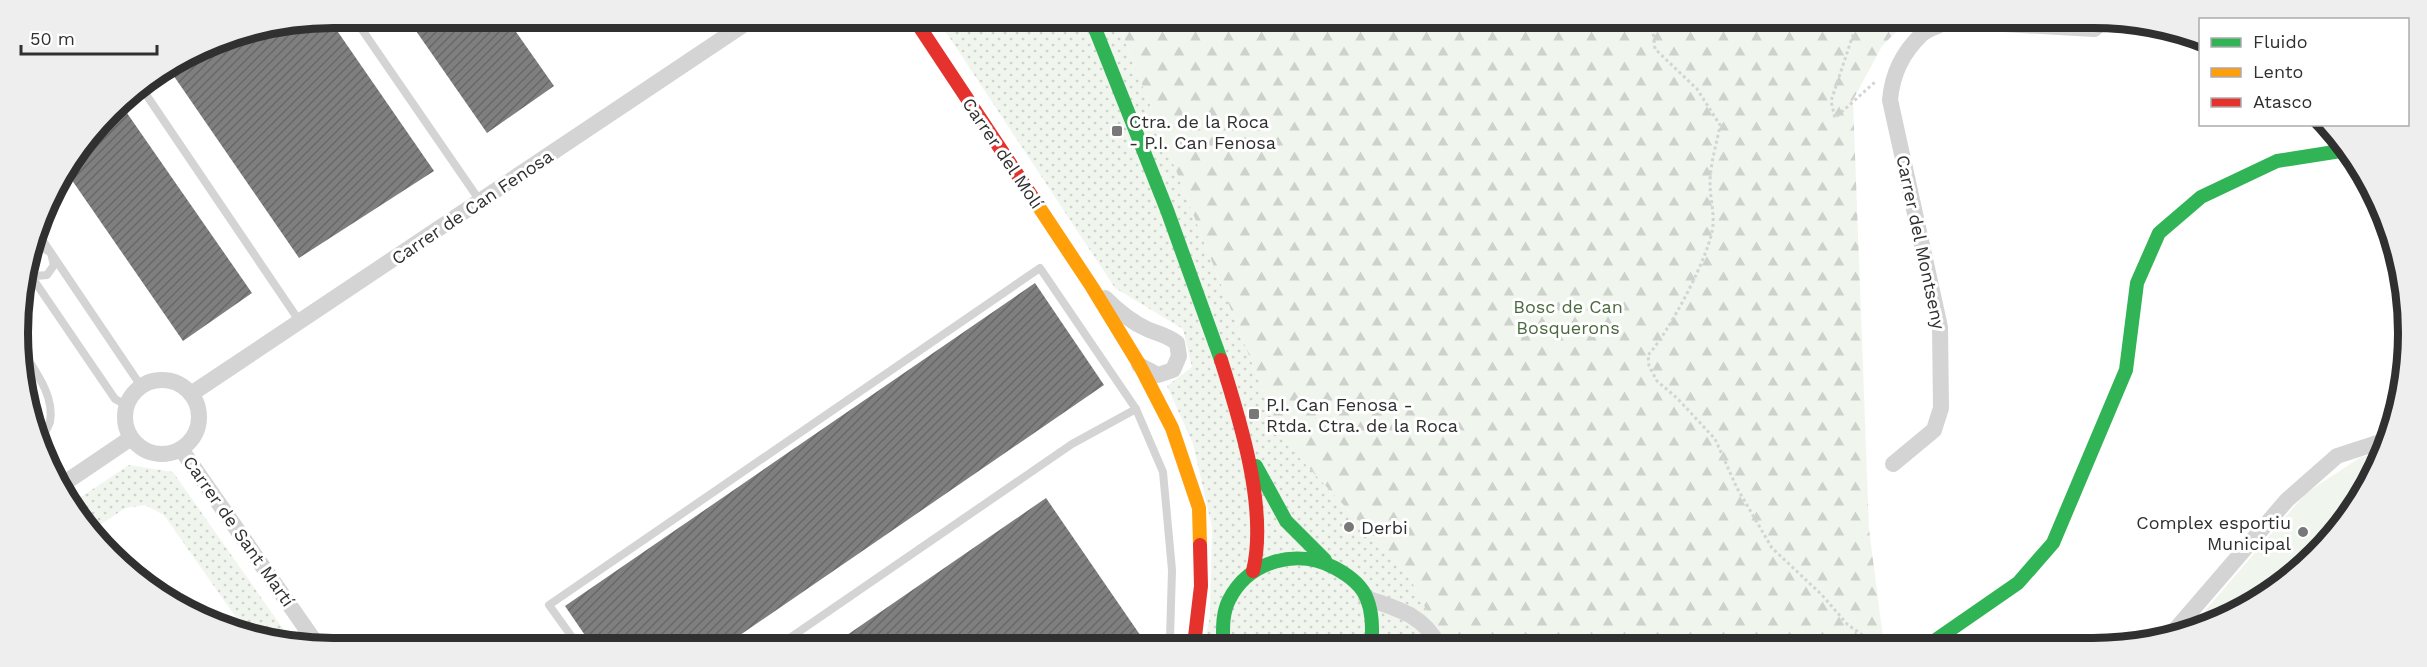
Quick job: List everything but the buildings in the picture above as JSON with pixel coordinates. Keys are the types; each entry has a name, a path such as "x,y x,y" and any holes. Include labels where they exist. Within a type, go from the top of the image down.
{"street":[{"name":"Carrer de Can Fenosa","path":"191,394 739,28"},
{"name":"Carrer del Molí","path":"920,28 1092,287 1139,364 1172,428 1199,508 1201,586 1195,638"},
{"path":"1095,28 1211,324 1246,445 1259,526 1258,555 1253,571"},
{"name":"Carrer del Montseny","path":"1893,464 1934,430 1941,408 1940,327 1890,100 1892,82 1899,65 1923,33 1933,28"},
{"path":"2076,28 2095,28"},
{"path":"1939,638 2018,583 2053,543 2126,370 2137,283 2159,233 2201,197 2277,161 2338,152"},
{"name":"Carrer del Molí","path":"1092,287 1120,312 1147,330 1167,335 1177,343 1179,356 1173,370 1158,375 1139,364"},
{"path":"159,379 177,383 191,394 198,406 199,420 194,436 182,449 157,454 142,449 131,438 125,422 126,405 141,386 159,379"},
{"path":"67,481 131,438"},
{"path":"2178,626 2287,500 2337,456 2378,443"},
{"path":"1246,445 1264,484 1286,521 1326,561 1352,579 1366,598 1372,638"},
{"name":"Carrer de Sant Martí","path":"182,449 312,638"},
{"path":"1223,638 1228,604 1242,582 1253,571 1267,563 1297,556 1326,561"},
{"path":"1366,598 1420,620 1434,638"}],"lane":[{"path":"361,28 480,201"},
{"path":"146,94 300,322"},
{"path":"43,241 141,386"},
{"path":"34,275 47,274 54,265 51,253 41,247"},
{"path":"573,638 549,605 1040,268 1136,409 1163,472 1172,570 1170,638"},
{"path":"33,279 116,399 126,405"},
{"path":"30,362 48,397 50,422 45,432"},
{"path":"790,638 1072,444 1136,409"}],"path":[{"path":"1653,28 1655,49 1696,89 1720,125 1710,182 1714,226 1704,256 1687,292 1660,343 1648,355 1648,366 1657,381 1677,398 1715,439 1737,488 1772,548 1822,595 1846,624 1866,638"},
{"path":"1855,28 1831,101 1835,117 1879,78 1899,65"}],"green space":[{"path":"943,28 1120,28 1282,439 1408,574 1440,638 1205,638 1210,616 1212,527 1193,444 1167,386 1192,367 1183,329 1115,288"},
{"name":"Bosc de Can Bosquerons","path":"1120,28 1900,28 1882,46 1853,100 1869,529 1883,638 1440,638 1408,574 1282,439"},
{"name":"Complex esportiu Municipal","path":"2373,455 2358,486 2323,535 2295,563 2246,598 2197,620 2306,493 2361,457"},
{"path":"129,465 173,472 287,635 240,624 164,515 145,505 125,508 98,527 78,499"}],"traffic: fast":[{"path":"1095,28 1167,210 1221,360"},
{"path":"1939,638 2018,583 2053,543 2126,370 2137,283 2159,233 2201,197 2277,161 2338,151"},
{"path":"1256,466 1286,521 1325,560"},
{"path":"1223,638 1225,611 1238,586 1262,567 1290,559 1321,562 1350,577 1365,594 1369,605 1372,638"}],"traffic: slow":[{"path":"1035,201 1139,364 1172,428 1199,508 1200,545"}],"traffic: jam":[{"path":"920,28 1035,201"},
{"path":"1221,360 1250,465 1257,520 1257,547 1253,571"},
{"path":"1195,638 1201,586 1200,545"}],"place":[{"name":"Ctra. de la Roca - P.I. Can Fenosa","path":"1117,131"},
{"name":"P.I. Can Fenosa - Rtda. Ctra. de la Roca","path":"1254,414"},
{"name":"Derbi","path":"1349,527"},
{"name":"Complex esportiu Municipal","path":"2303,532"}]}
